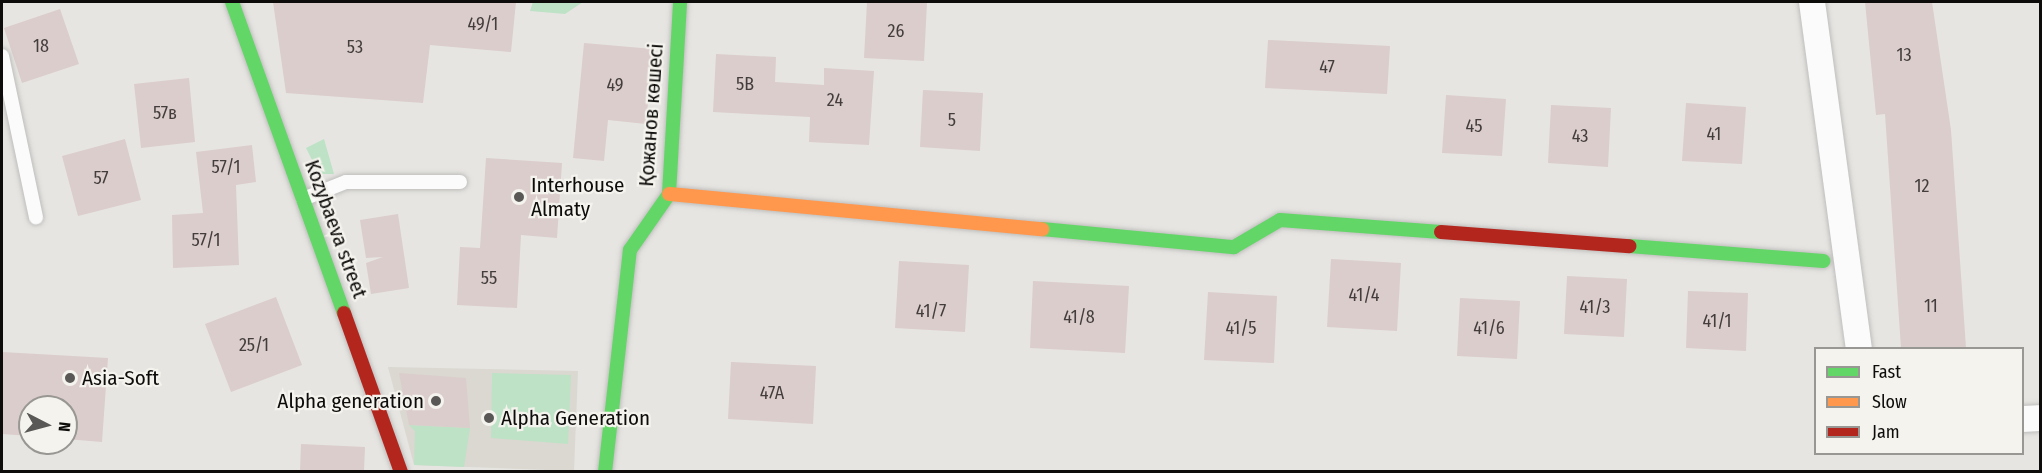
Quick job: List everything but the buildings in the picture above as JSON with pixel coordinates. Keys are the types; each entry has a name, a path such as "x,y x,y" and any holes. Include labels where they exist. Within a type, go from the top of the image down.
{"street":[{"name":"Kozybaeva street","path":"232,2 401,471"},
{"name":"Қожанов көшесі","path":"605,471 630,250 669,194 680,2"},
{"path":"1812,2 1859,347"},
{"path":"669,194 1234,247 1280,220 1823,261"},
{"path":"2024,419 2040,418"}],"lane":[{"path":"2,56 36,217"},
{"path":"303,199 346,182 460,182"}],"shaded area":[{"name":"Alpha Generation","path":"388,367 578,371 574,471 414,465"}],"green space":[{"path":"533,2 583,2 565,14 530,11"},
{"path":"324,139 334,174 319,174 306,148"},
{"path":"492,373 571,375 568,444 491,438"},
{"path":"409,425 470,428 464,467 414,465 415,431"}],"traffic: fast":[{"path":"232,2 344,313"},
{"path":"605,472 630,250 669,194 680,2"},
{"path":"1042,229 1234,247 1280,220 1441,232"},
{"path":"1629,246 1823,261"}],"traffic: slow":[{"path":"669,194 1042,229"}],"traffic: jam":[{"path":"1441,232 1629,246"},
{"path":"344,313 401,472"}],"place":[{"name":"Interhouse Almaty","path":"519,197"},
{"name":"Asia-Soft","path":"70,378"},
{"name":"Alpha generation","path":"436,401"},
{"name":"Alpha Generation","path":"489,418"}]}
